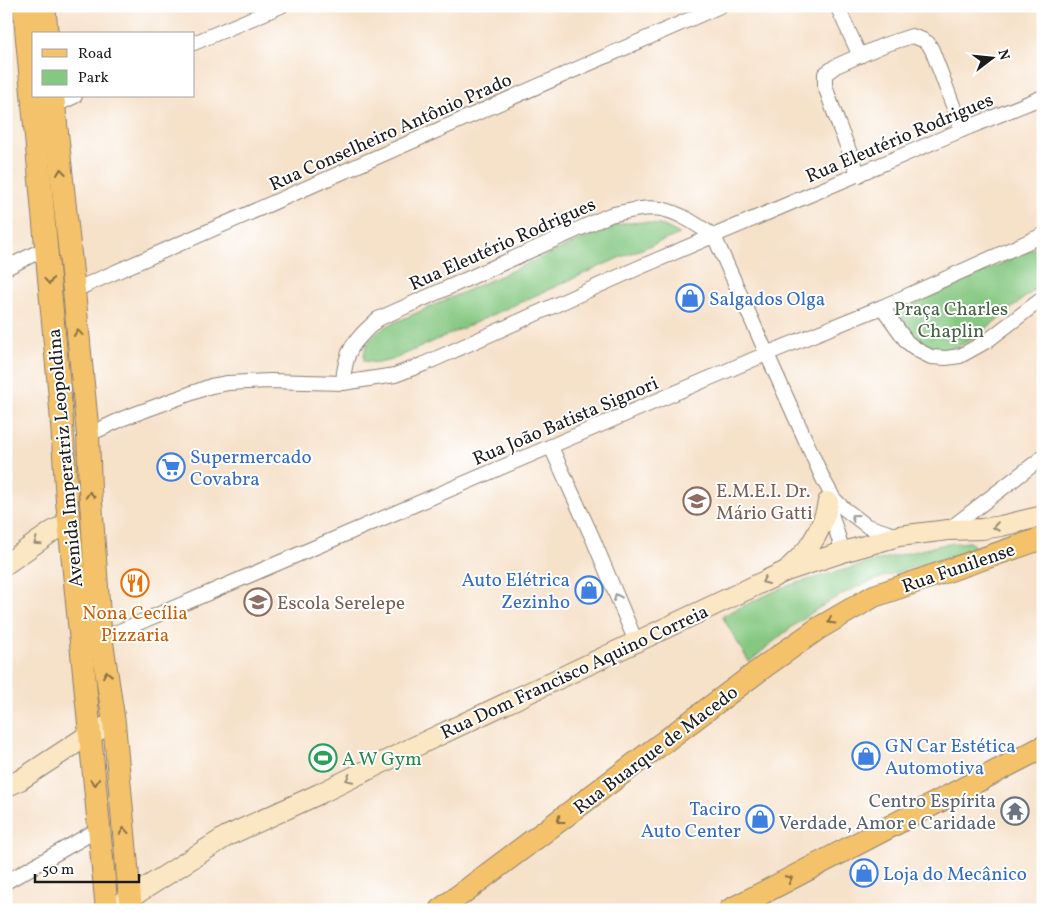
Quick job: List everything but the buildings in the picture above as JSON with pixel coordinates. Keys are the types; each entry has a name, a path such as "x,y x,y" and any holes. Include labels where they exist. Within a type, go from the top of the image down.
{"main road":[{"name":"Avenida Imperatriz Leopoldina","path":"24,6 32,94"},
{"path":"44,6 47,32"},
{"name":"Avenida Imperatriz Leopoldina","path":"32,98 61,409 69,522 107,910"},
{"name":"Avenida Imperatriz Leopoldina","path":"53,101 88,435 90,489 102,639 114,723 131,903"},
{"path":"69,522 75,524 94,544"},
{"name":"Rua Funilense","path":"874,596 1043,538"},
{"name":"Rua Buarque de Macedo","path":"440,910 765,666 819,628 874,596"},
{"path":"730,910 757,904 1043,747"}],"street":[{"path":"195,44 281,6"},
{"name":"Rua Conselheiro Antônio Prado","path":"74,291 720,6"},
{"path":"837,6 860,56"},
{"path":"859,175 839,126 826,86 825,74 829,70 884,45 912,36 928,43 962,130"},
{"name":"Rua Eleutério Rodrigues","path":"88,435 124,418 211,386 228,383 269,381 343,383 395,375 424,364 638,268 1043,97"},
{"path":"53,101 66,98"},
{"name":"Rua Eleutério Rodrigues","path":"343,383 344,369 349,351 360,336 378,319 610,215 635,209 660,209 687,219 714,236"},
{"name":"Rua João Batista Signori","path":"102,639 766,354 882,307 1043,234"},
{"path":"714,236 766,354 834,498 842,507 867,526 899,536"},
{"path":"6,268 46,248"},
{"path":"882,307 907,342 931,357 946,358 960,356 987,341 1043,298"},
{"path":"551,447 593,539 636,642"},
{"path":"948,530 1043,457"},
{"path":"823,478 843,552"},
{"path":"786,571 808,549 823,522 828,502"},
{"name":"Rua Dom Francisco Aquino Correia","path":"112,910 131,903 227,836 786,571 899,536 1001,526 1043,516"},
{"path":"6,564 69,522"},
{"path":"6,786 20,780 90,734 114,723"},
{"path":"6,882 99,829"}],"green space":[{"path":"644,222 664,226 680,234 621,257 392,360 378,363 364,361 367,344 373,336 387,326 610,227 626,223"},
{"name":"Praça Charles Chaplin","path":"1043,244 1043,283 974,338 959,346 944,350 934,350 920,345 911,335 898,312"},
{"path":"969,542 974,545 974,550 874,580 830,601 783,634 749,662 722,616 786,586 945,544"}],"place":[{"name":"Salgados Olga","path":"690,298"},
{"name":"Supermercado Covabra","path":"171,467"},
{"name":"E.M.E.I. Dr. Mário Gatti","path":"697,501"},
{"name":"Nona Cecília Pizzaria","path":"135,583"},
{"name":"Auto Elétrica Zezinho","path":"589,590"},
{"name":"Escola Serelepe","path":"258,602"},
{"name":"GN Car Estética Automotiva","path":"866,756"},
{"name":"A W Gym","path":"323,758"},
{"name":"Centro Espírita Verdade, Amor e Caridade","path":"1015,811"},
{"name":"Taciro Auto Center","path":"760,819"},
{"name":"Loja do Mecânico","path":"864,873"}]}
